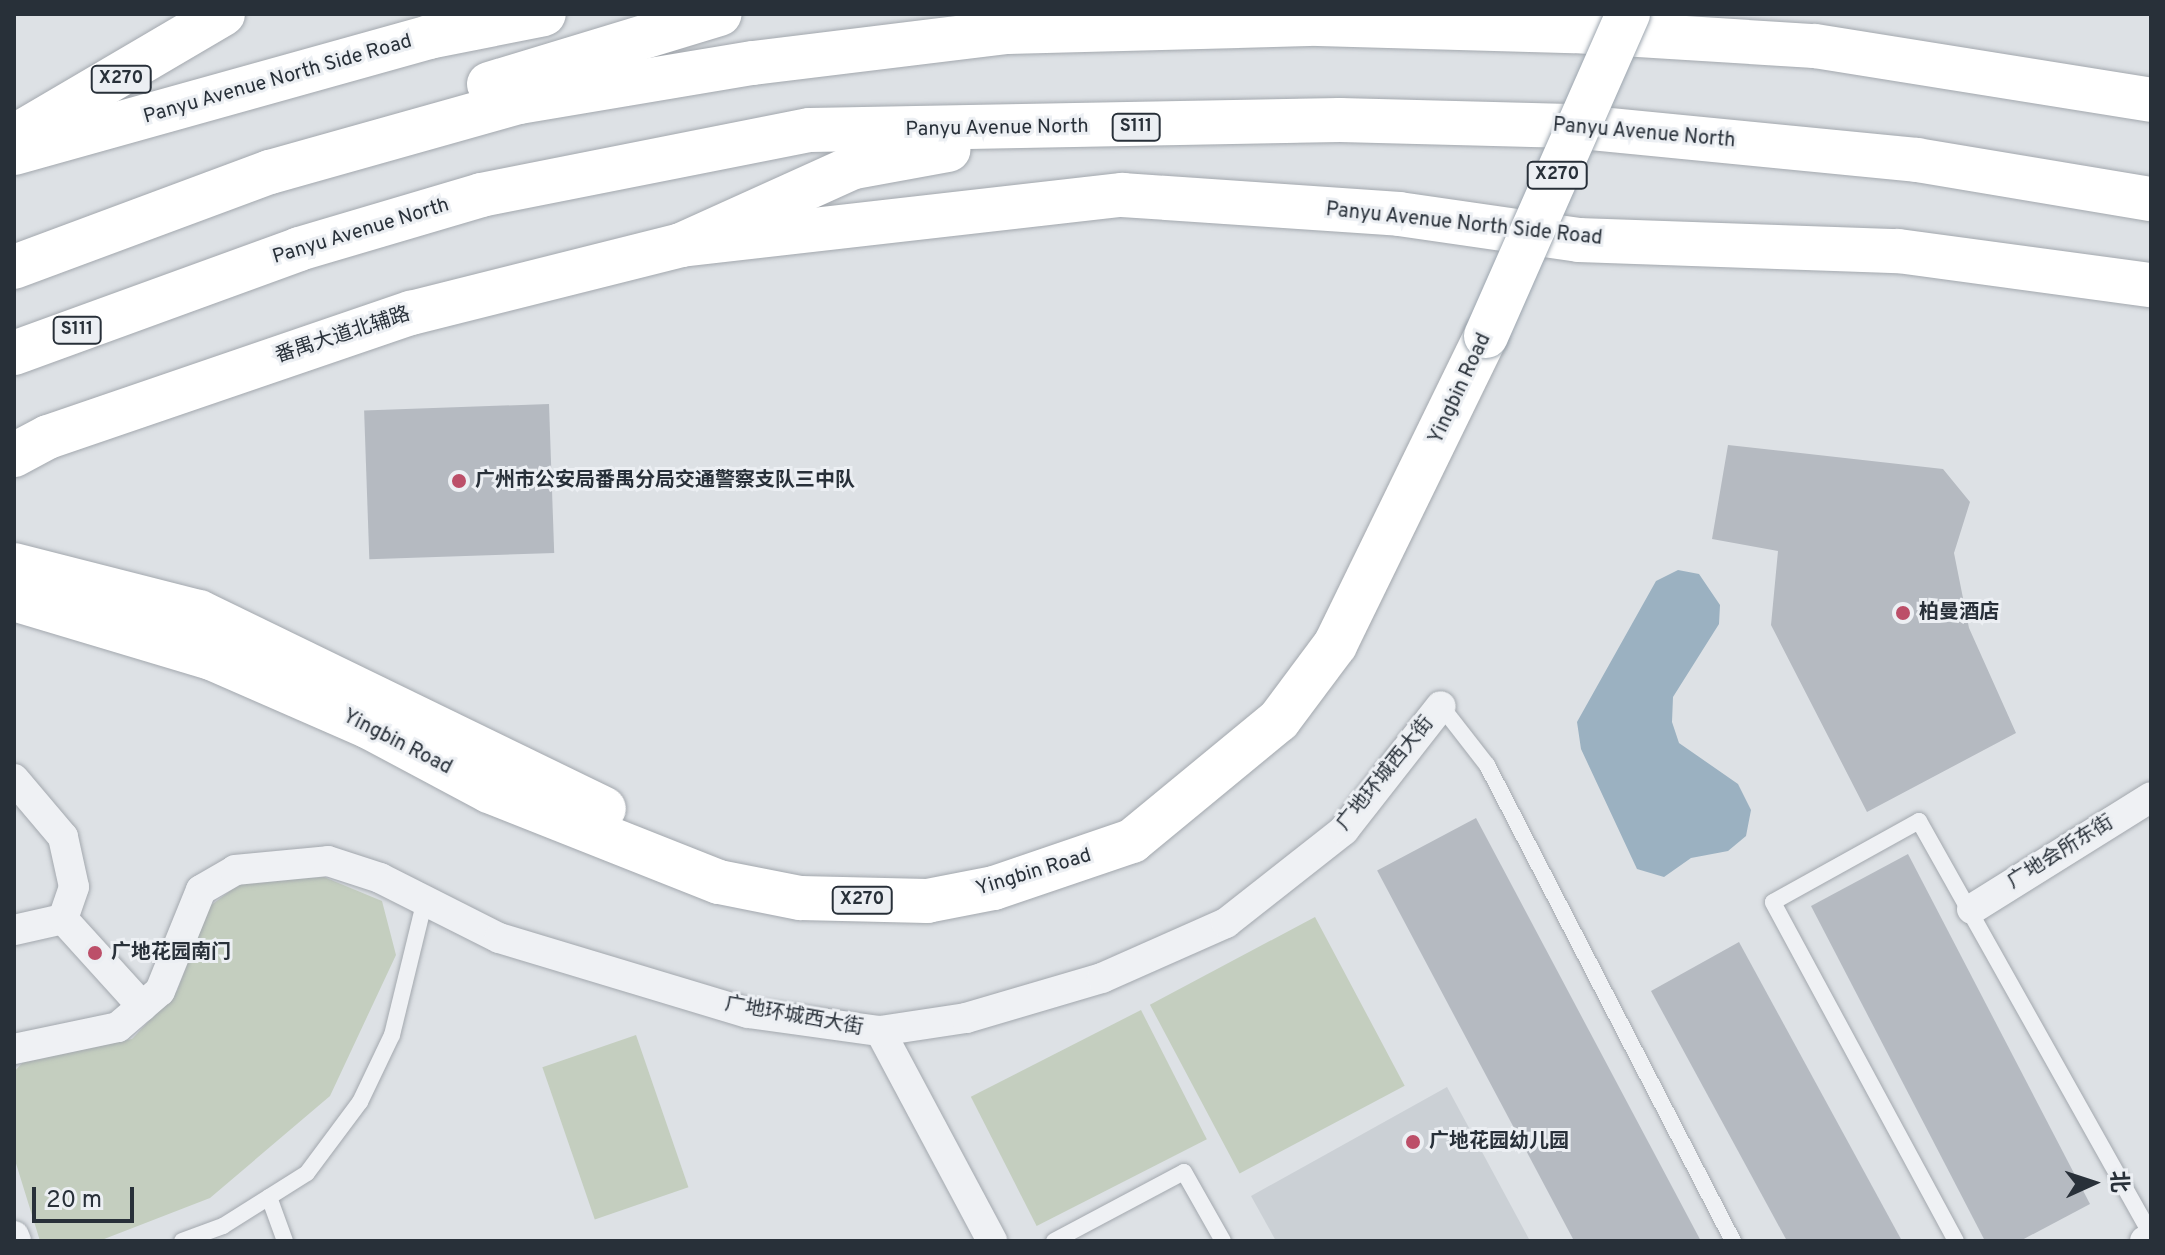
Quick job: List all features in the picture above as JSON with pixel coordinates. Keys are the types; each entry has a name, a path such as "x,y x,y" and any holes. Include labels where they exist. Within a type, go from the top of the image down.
{"main road":[{"name":"X270","path":"14,136 110,87 223,14"},
{"name":"Panyu Avenue North Side Road","path":"14,153 429,37 544,14"},
{"path":"14,267 270,172 472,89 720,14"},
{"name":"Yingbin Road","path":"14,599 211,658 369,727 489,791 719,882 800,898 927,901 994,888 1132,841 1279,720 1335,645 1486,336 1628,14"},
{"path":"270,172 534,99 1007,32 1318,24 1619,34 1815,46 2151,100"},
{"name":"Panyu Avenue North","path":"14,353 299,249 481,195 810,130 1061,129 1340,120 1570,126 1917,160 2151,199"},
{"path":"681,245 854,167 1061,129"},
{"name":"Panyu Avenue North Side Road","path":"681,245 1122,195 1399,214 1579,240 1882,250 2151,285"},
{"name":"番禺大道北辅路","path":"14,455 48,437 411,313 681,245"},
{"path":"14,565 199,612 613,813 775,878 869,901"}],"street":[{"name":"广地环城西大街","path":"14,1049 118,1027 160,991 201,890 235,870 328,861 425,900 499,938 748,1013 880,1031 966,1018 1102,978 1226,923 1344,830 1441,706"},
{"path":"14,779 74,859 63,919"},
{"name":"广地会所东街","path":"1972,909 2148,806"},
{"path":"14,930 63,919"},
{"path":"63,919 142,1006"},
{"path":"880,1031 992,1241"},
{"path":"2145,1241 2151,1236"}],"lane":[{"path":"1441,706 1487,765 1733,1241"},
{"path":"1956,1241 1773,902 1919,821 1972,909 2151,1236"},
{"path":"182,1241 269,1197 307,1173 360,1102 392,1035 425,900"},
{"path":"1054,1241 1184,1172 1223,1241"},
{"path":"269,1197 285,1241"}],"shaded area":[{"name":"广地花园幼儿园","path":"1447,1087 1530,1241 1276,1241 1251,1196"}],"green space":[{"path":"324,877 382,901 396,955 330,1096 210,1198 99,1241 40,1241 14,1157 14,1072 23,1062 132,1039 177,991 210,906 242,882"},
{"path":"1315,917 1405,1086 1240,1173 1150,1005"},
{"path":"1141,1010 1207,1139 1037,1226 971,1097"},
{"path":"636,1035 688,1187 595,1219 542,1067"}],"water":[{"path":"1678,570 1699,574 1720,605 1719,624 1673,697 1672,722 1679,743 1738,784 1751,810 1746,836 1728,851 1691,858 1664,877 1637,869 1581,749 1577,722 1656,581"}],"building":[{"name":"广州市公安局番禺分局交通警察支队三中队","path":"549,404 554,553 369,559 364,410"},
{"path":"1728,445 1943,469 1970,502 1954,553 1969,628 2016,733 1867,812 1771,625 1778,551 1712,539"},
{"path":"1476,818 1701,1241 1574,1241 1377,871"},
{"path":"1908,854 2090,1204 2020,1241 1985,1241 1811,906"},
{"path":"1739,942 1902,1241 1787,1241 1651,991"}],"place":[{"name":"广州市公安局番禺分局交通警察支队三中队","path":"459,481"},
{"name":"柏曼酒店","path":"1903,613"},
{"name":"广地花园南门","path":"95,953"},
{"name":"广地花园幼儿园","path":"1413,1142"}]}
